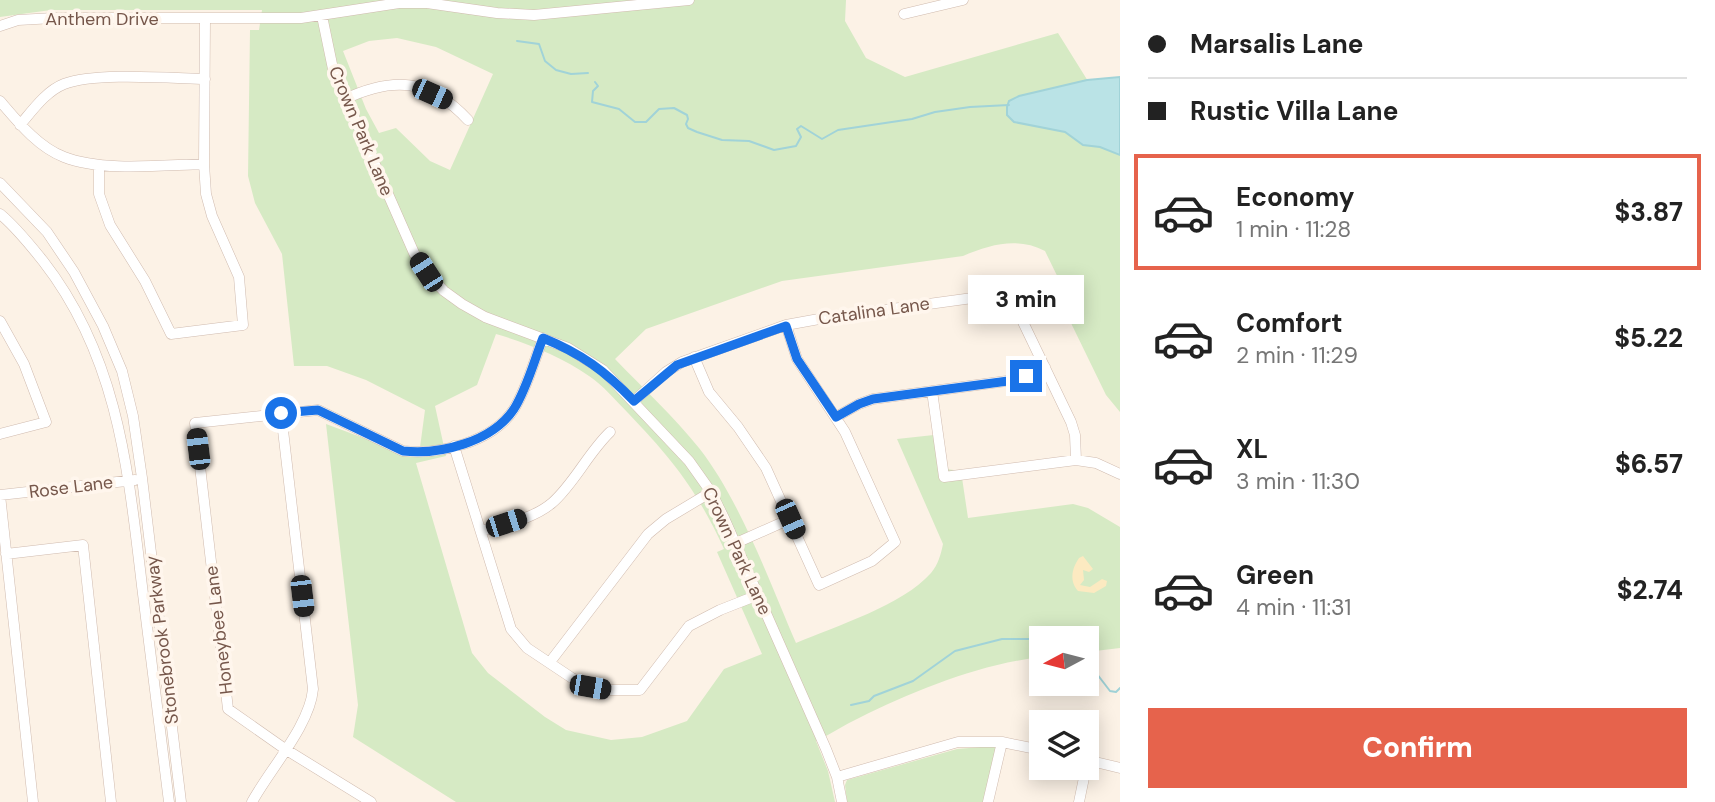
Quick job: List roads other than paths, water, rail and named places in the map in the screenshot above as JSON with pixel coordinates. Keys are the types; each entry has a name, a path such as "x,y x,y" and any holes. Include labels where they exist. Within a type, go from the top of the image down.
{"street":[{"name":"Anthem Drive","path":"0,26 18,20 54,18 275,19 322,16 399,2 471,5 534,15 689,0"},
{"path":"905,15 963,0"},
{"name":"Crown Park Lane","path":"322,16 333,69 345,99 414,253 426,272 444,291 485,317 543,338 585,358 603,370 689,461 711,492 736,543 837,778 842,802"},
{"path":"99,165 99,194 110,225 145,281 171,334 243,326 239,276 212,216 206,194 205,19"},
{"path":"20,125 42,99 62,85 89,78 205,79"},
{"path":"345,99 381,85 411,85 452,103 468,120"},
{"path":"0,102 36,140 64,157 99,165 204,164"},
{"name":"Stonebrook Parkway","path":"0,183 47,232 74,272 103,326 122,371 142,478 181,802"},
{"name":"Stonebrook Parkway","path":"0,214 50,270 83,323 108,384 129,480 169,802"},
{"name":"Catalina Lane","path":"634,401 666,372 694,357 786,326 819,318 1009,293 1045,367"},
{"path":"0,323 27,371 46,422 0,434"},
{"path":"694,357 705,387 757,454 819,585 872,561 895,542 860,462 836,417 797,359 786,326"},
{"path":"252,802 305,720 313,690 281,413 318,410 403,451 417,452 454,446 491,431 515,408 543,338"},
{"path":"836,417 873,399 1014,380 1045,367 1071,422 1075,435 1076,460"},
{"path":"932,391 944,477 1076,460 1102,465 1120,474"},
{"name":"Honeybee Lane","path":"281,413 195,423 228,709 285,749 371,802"},
{"path":"482,531 530,516 552,503 595,446 610,432"},
{"path":"454,446 482,531 503,608 512,629 527,648 590,687 640,690 689,626 758,595"},
{"name":"Rose Lane","path":"0,495 142,478"},
{"path":"550,662 648,534 666,519 711,492"},
{"path":"0,495 33,802"},
{"path":"736,543 790,519"},
{"path":"6,554 83,545 111,802"},
{"path":"837,778 958,742 1002,742 1029,748"},
{"path":"988,802 1002,742"},
{"path":"1099,765 1120,768"},
{"path":"1079,802 1084,780"}],"water":[{"path":"1120,77 1120,155 1100,147 1083,145 1065,132 1014,122 1007,115 1009,101 1019,96 1087,80"}],"waterway":[{"path":"517,41 539,44 545,61 556,70 571,74 588,73"},
{"path":"595,82 598,86 593,91 592,102 619,109 635,122 646,122 659,109 674,108 687,115 688,128 697,132 722,140 749,141 774,150 796,146 801,137 797,129 801,126 822,139 838,130 912,119 935,112 1009,105"},
{"path":"851,705 869,701 874,696 913,681 955,651 1002,639 1029,639"},
{"path":"1099,677 1110,691 1116,692 1120,688"}]}
